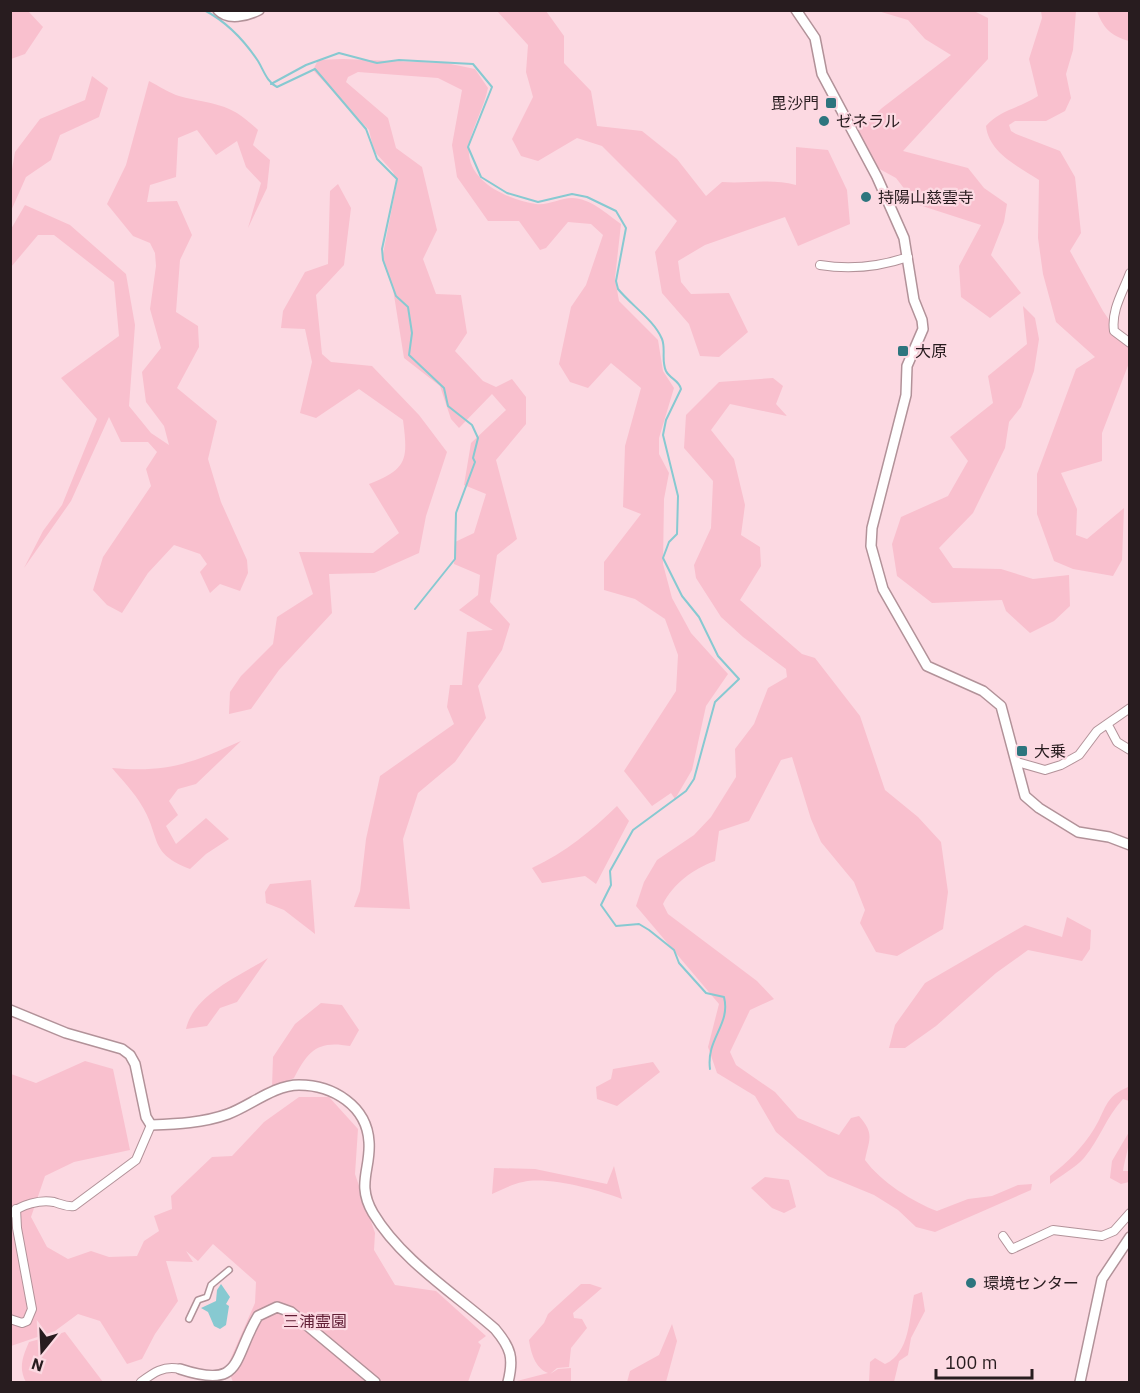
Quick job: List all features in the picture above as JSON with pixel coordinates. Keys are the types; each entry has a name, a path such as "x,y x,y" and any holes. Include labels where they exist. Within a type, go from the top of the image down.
{"street":[{"path":"218,10 222,14 234,17 259,10"},
{"path":"796,10 815,38 822,74 877,177 903,238 914,300 923,329 907,366 906,395 872,528 871,546 885,596 923,660 932,669 983,691 996,700 1004,712 1022,789 1031,803 1078,832 1109,837 1130,845"},
{"path":"820,265 843,269 884,266 908,257"},
{"path":"1130,273 1115,309 1113,325 1114,331 1130,343"},
{"path":"1017,762 1045,770 1053,768 1079,755 1092,736 1130,708"},
{"path":"1108,725 1117,742 1130,750"},
{"path":"10,1010 66,1033 122,1048 135,1064 146,1117 151,1125"},
{"path":"151,1125 188,1124 226,1115 266,1095 298,1085 324,1088 347,1099 359,1112 368,1132 369,1151 364,1172 364,1189 372,1212 394,1241 495,1329 506,1342 513,1361 508,1383"},
{"path":"10,1319 22,1323 27,1321 32,1309 13,1212 44,1201 67,1207 74,1206 122,1173 136,1160 151,1125"},
{"path":"1003,1236 1012,1249 1053,1230 1102,1236 1114,1231 1130,1212"},
{"path":"1080,1383 1102,1279 1130,1237"},
{"path":"189,1319 198,1300 207,1297 210,1285 229,1270"},
{"path":"141,1383 159,1370 172,1367 214,1377 229,1372 236,1363 258,1316 277,1307 291,1312 375,1383"}],"green space":[{"path":"11,10 28,11 43,27 25,54 11,59"},
{"path":"497,11 546,11 564,36 564,63 591,91 597,126 642,131 677,159 706,196 722,182 778,182 796,185 796,147 828,150 847,190 850,224 798,246 785,217 705,245 678,261 681,282 691,294 729,293 748,332 719,357 700,356 689,324 662,293 655,252 677,221 602,146 577,138 538,161 521,156 512,139 533,97 526,72 528,45"},
{"path":"878,11 974,11 988,18 988,59 903,151 968,168 984,188 1007,204 1004,222 991,255 1021,293 990,318 961,297 959,266 981,225 916,204 896,178 874,166 855,134 882,108 951,55 925,39 908,20"},
{"path":"1041,11 1076,11 1073,50 1066,74 1071,98 1065,111 1046,121 1015,121 1009,125 1011,131 1016,134 1060,151 1075,177 1081,233 1070,251 1103,311 1129,349 1129,363 1102,433 1102,461 1061,473 1077,509 1076,535 1087,539 1124,508 1122,560 1113,576 1073,569 1054,561 1037,514 1037,474 1076,369 1095,357 1056,322 1043,274 1038,238 1039,180 999,151 988,135 986,126 997,116 1038,96 1029,59 1042,18"},
{"path":"1097,11 1129,11 1129,41 1117,37 1108,30"},
{"path":"318,60 446,63 475,69 488,88 470,141 469,154 472,166 479,176 499,192 524,201 540,204 572,198 585,201 598,207 621,224 615,278 619,301 658,340 663,371 674,388 659,438 659,454 669,473 664,499 663,564 672,598 691,633 728,674 706,706 692,770 675,799 671,793 652,806 624,771 676,691 678,655 665,619 635,599 604,590 604,562 641,514 623,507 625,446 641,388 611,363 588,388 570,382 559,364 571,307 586,285 603,235 591,224 568,222 546,248 540,250 519,221 488,221 457,177 452,145 462,90 438,78 358,72 348,77 346,82 388,118 396,148 422,167 437,230 423,259 436,294 461,295 467,333 455,351 483,381 496,387 512,379 526,397 526,424 496,460 517,539 497,555 490,602 510,624 502,650 478,686 486,718 455,762 418,793 403,839 410,909 354,907 360,891 366,839 380,776 454,724 447,707 450,685 462,685 467,632 493,630 459,610 478,595 480,575 454,564 455,542 474,533 486,494 464,485 471,443 506,410 492,394 459,428 451,419 440,386 404,358 393,289 382,259 397,182 393,172 374,151 369,130 313,70"},
{"path":"92,76 108,88 99,117 60,135 51,160 26,177 11,211 11,175 15,152 40,119 85,100"},
{"path":"149,81 175,95 221,106 238,114 258,130 253,145 270,160 267,188 248,228 261,183 246,167 237,141 216,155 197,130 178,138 176,177 150,185 147,202 177,201 192,235 180,260 176,312 198,326 199,347 177,388 217,421 208,459 221,502 247,560 248,573 240,591 220,584 210,593 200,572 207,564 200,554 174,545 148,573 122,613 107,605 93,590 103,557 151,486 146,469 157,452 148,442 121,442 109,417 71,501 24,568 43,531 62,505 97,419 61,378 119,336 114,282 54,235 38,235 11,267 11,229 25,205 70,225 126,274 135,325 129,406 151,433 169,445 164,426 146,402 142,372 161,348 150,309 156,266 155,253 150,243 133,236 107,204 126,165"},
{"path":"338,184 351,208 344,265 316,295 322,354 331,362 372,366 419,415 447,452 426,516 419,553 374,573 329,574 332,613 279,670 251,709 229,714 230,692 241,676 273,644 277,617 313,594 299,552 373,553 399,533 369,484 391,473 402,461 405,453 403,420 359,389 316,418 300,413 312,362 305,329 281,328 283,311 305,272 328,264 330,191"},
{"path":"1023,306 1035,318 1039,339 1034,371 1021,407 1009,422 1005,448 973,513 939,548 953,568 1001,569 1033,579 1069,575 1070,606 1054,621 1030,633 1006,611 1002,600 932,603 897,576 892,544 901,517 948,496 968,461 950,437 993,403 988,376 1027,344"},
{"path":"773,378 783,386 776,404 787,416 730,404 711,430 734,459 745,505 741,535 760,547 761,566 740,600 802,654 815,658 860,716 885,790 918,817 941,842 948,892 943,929 897,956 876,952 860,923 865,910 854,882 821,842 811,819 792,757 781,760 749,821 719,831 715,861 684,878 663,904 668,914 757,981 774,999 750,1010 730,1052 736,1065 775,1092 798,1118 839,1135 851,1118 859,1116 870,1137 865,1160 898,1190 937,1211 968,1199 992,1196 1018,1185 1032,1184 1031,1190 935,1232 916,1227 898,1210 874,1195 828,1176 776,1132 755,1096 717,1073 708,1047 719,1004 636,906 644,882 657,860 694,835 711,817 736,777 735,749 754,724 768,688 787,677 786,669 743,637 721,617 696,578 694,565 711,528 713,481 684,448 686,415 719,382"},
{"path":"241,741 196,784 178,789 169,801 178,815 166,826 176,844 206,818 229,839 206,854 190,869 167,857 161,850 142,806 112,768 149,769 179,765"},
{"path":"617,806 629,821 596,884 585,876 542,883 532,868 577,841"},
{"path":"311,880 315,934 284,910 266,903 265,892 270,884"},
{"path":"1067,917 1091,930 1090,949 1082,961 1028,950 996,973 936,1026 905,1048 889,1048 895,1025 925,983 1025,925 1062,937"},
{"path":"268,958 237,1002 220,1008 207,1026 186,1029 198,1006 208,996"},
{"path":"321,1003 342,1005 359,1030 350,1046 321,1046 309,1054 294,1078 272,1087 273,1057 295,1024"},
{"name":"三浦霊園","path":"85,1061 113,1069 130,1150 74,1162 45,1176 31,1217 47,1247 68,1259 91,1251 109,1257 137,1256 144,1241 159,1231 154,1216 172,1209 171,1196 212,1157 232,1156 264,1122 299,1097 329,1097 358,1129 355,1174 375,1233 374,1250 395,1285 436,1291 486,1336 478,1342 481,1345 468,1382 233,1382 227,1367 255,1303 256,1282 213,1244 198,1261 186,1251 193,1262 166,1261 178,1301 155,1334 142,1359 127,1364 100,1321 78,1314 55,1331 11,1346 11,1074 36,1083"},
{"path":"653,1062 660,1072 617,1106 597,1099 596,1087 611,1079 613,1069"},
{"path":"1128,1087 1129,1101 1123,1099 1117,1106 1084,1158 1050,1184 1050,1176 1085,1142 1114,1095"},
{"path":"1129,1132 1123,1171 1129,1171 1129,1182 1121,1184 1110,1178 1112,1161"},
{"path":"614,1166 622,1199 587,1188 545,1181 519,1183 492,1194 494,1168 535,1169 607,1184"},
{"path":"765,1177 789,1180 796,1207 784,1213 772,1208 751,1188"},
{"path":"581,1284 602,1288 573,1313 574,1318 582,1319 587,1328 571,1348 569,1367 557,1368 550,1374 558,1369 571,1368 571,1382 513,1382 548,1373 537,1364 532,1355 529,1340 544,1323 548,1314"},
{"path":"922,1292 925,1311 911,1338 908,1355 899,1361 894,1382 869,1382 870,1362 875,1358 885,1364 899,1352 907,1334 914,1295"},
{"path":"672,1324 677,1341 666,1382 627,1382 630,1371 659,1355"},
{"path":"65,1332 103,1382 26,1382 22,1367 29,1342"}],"water":[{"path":"221,1284 230,1297 226,1304 229,1306 226,1325 220,1329 214,1326 208,1312 201,1308 216,1301 217,1290"}],"waterway":[{"path":"204,10 228,26 241,39 268,79 277,87 315,69 366,129 377,159 397,179 382,249 383,260 396,296 408,307 412,333 409,355 444,388 448,406 472,425 478,438 473,458 475,462 456,513 455,559 415,609"},
{"path":"271,84 306,65 339,53 377,63 399,60 473,64 492,87 468,147 481,177 507,193 538,202 572,194 587,197 616,211 626,228 616,281 618,289 658,332 663,343 666,371 681,389 666,420 663,435 678,496 677,534 669,542 663,558 682,596 699,617 718,656 739,679 715,702 694,779 686,791 633,830 610,871 611,885 601,905 616,926 639,924 649,930 674,950 679,963 706,993 724,997 724,1016 711,1049 710,1069"}],"place":[{"name":"毘沙門","path":"831,103"},
{"name":"ゼネラル","path":"824,121"},
{"name":"持陽山慈雲寺","path":"866,197"},
{"name":"大原","path":"903,351"},
{"name":"大乗","path":"1022,751"},
{"name":"環境センター","path":"971,1283"}]}
